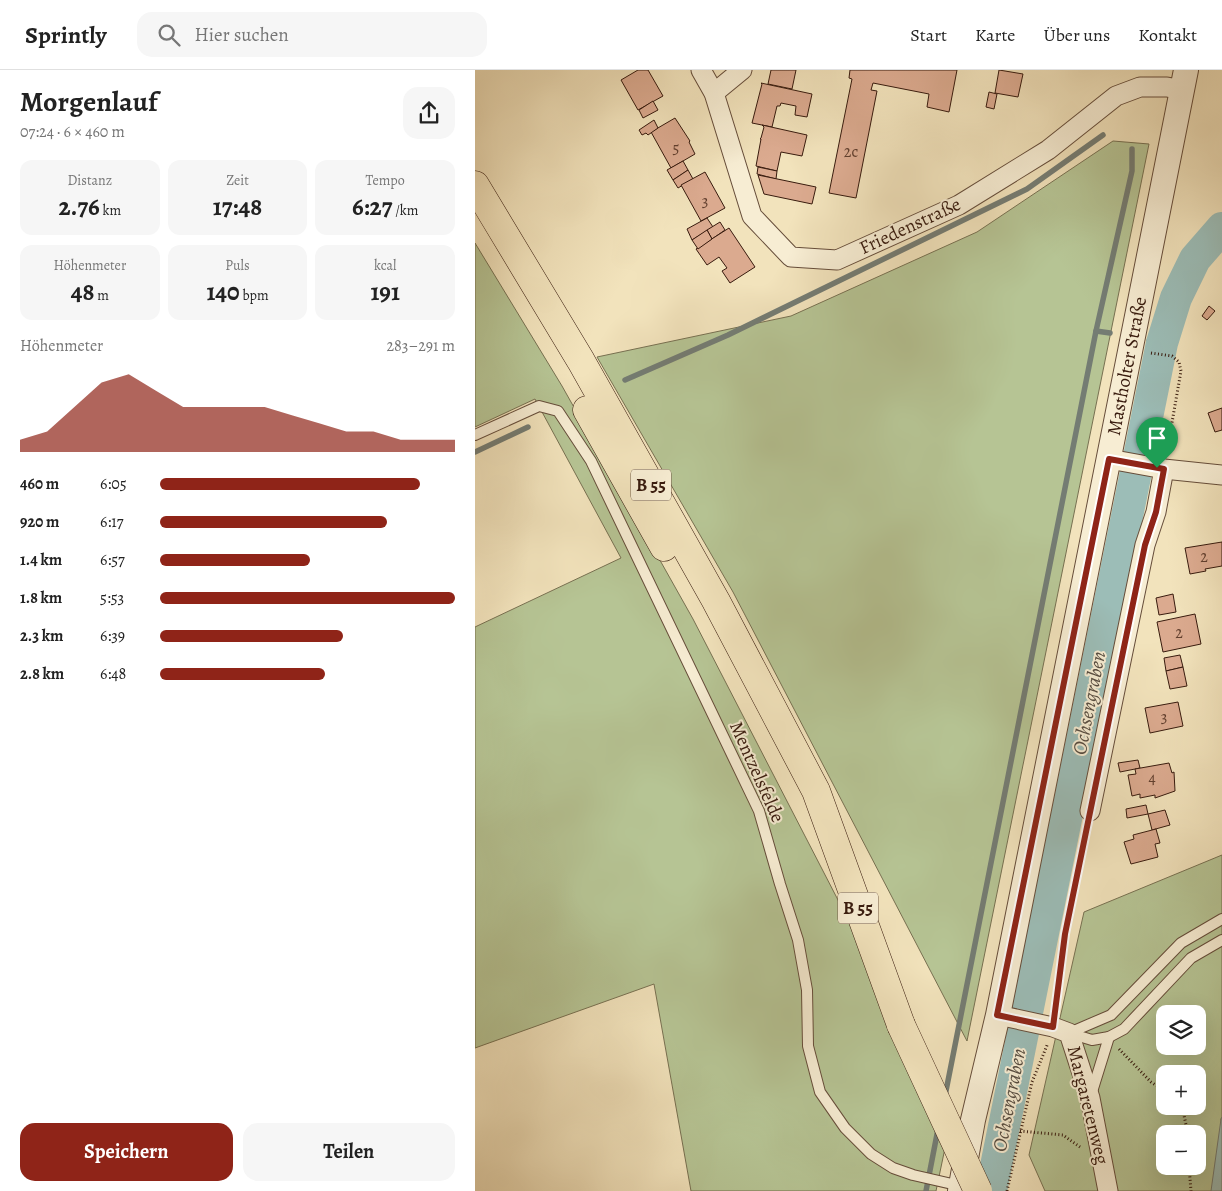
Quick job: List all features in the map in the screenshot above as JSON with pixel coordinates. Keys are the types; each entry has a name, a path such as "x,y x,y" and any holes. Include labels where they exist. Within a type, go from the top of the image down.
{"main road":[{"name":"B 55","path":"475,185 581,361 716,602 816,791 897,1027"},
{"name":"B 55","path":"475,222 564,369 702,612 802,803 897,1027 962,1188"}],"street":[{"name":"Friedenstraße","path":"701,70 714,93 752,216 791,258 837,260 959,204 1048,150 1116,96 1140,87 1167,87 1184,80"},
{"path":"714,93 743,70"},
{"name":"Mastholter Straße","path":"962,1188 973,1120 1002,1016 1116,460 1184,80"},
{"path":"1116,460 1161,468 1222,475"},
{"path":"1091,811 1145,545 1156,512 1161,468"},
{"path":"1002,1016 1056,1028"},
{"name":"Margaretenweg","path":"1056,1028 1090,1098 1108,1191"}],"lane":[{"name":"Mentzelsfelde","path":"475,436 539,406 558,411 591,461 759,811 798,940 807,990 808,1046 820,1092 845,1128 871,1154 893,1168 962,1188"},
{"path":"1056,1028 1111,1014 1181,943 1222,919"},
{"path":"1056,1028 1092,1040 1109,1037 1124,1029 1191,958 1222,940"},
{"path":"1090,1098 1109,1037"}],"path":[{"path":"1148,352 1172,356 1179,362 1181,371 1161,468"},
{"path":"1007,1191 1032,1082 1041,1058 1056,1028 1065,934 1091,811"},
{"path":"1109,1037 1156,1085"},
{"path":"1020,1130 1063,1135 1104,1164"},
{"path":"1190,1175 1191,1191"}],"green space":[{"path":"1113,141 1149,144 967,1041 733,592 597,357 791,316 977,232"},
{"path":"475,243 562,386 693,619 902,1024 949,1129 936,1191 691,1191 654,984 475,1048 475,627 621,558 535,399 475,427"},
{"path":"1222,855 1222,1191 1045,1191 1029,1155 1084,912"}],"water":[{"path":"1222,1117 1222,1191 1211,1191 1221,1119"}],"building":[{"path":"638,70 648,70 663,96 638,110 621,80"},
{"path":"771,70 796,70 792,89 768,84"},
{"path":"850,70 957,70 949,112 927,107 929,94 873,83 871,90 877,91 856,198 829,193 852,79 849,78"},
{"path":"999,70 1023,74 1018,97 995,93"},
{"path":"761,83 812,94 807,117 795,115 796,106 781,103 780,106 777,106 772,127 752,123"},
{"path":"989,92 997,94 994,109 986,107"},
{"path":"653,101 658,110 643,118 639,110"},
{"path":"675,118 690,141 695,154 671,168 651,132"},
{"path":"654,120 658,128 648,135 646,133 642,135 639,130"},
{"path":"762,125 807,135 802,156 781,152 777,171 756,166 760,139 764,127"},
{"path":"683,161 688,170 673,180 667,170"},
{"path":"758,167 777,171 776,179 757,174"},
{"path":"688,170 693,179 678,188 673,180"},
{"path":"705,172 725,208 701,221 681,185"},
{"path":"758,175 816,187 812,204 764,194"},
{"path":"707,218 713,227 692,240 687,229"},
{"path":"720,222 725,230 712,239 707,230"},
{"path":"729,228 755,267 730,283 722,271 727,268 719,257 707,265 696,249"},
{"path":"707,230 712,239 698,249 692,240"},
{"path":"1209,306 1215,311 1207,320 1202,316"},
{"path":"1222,408 1222,430 1215,432 1208,413"},
{"path":"1222,542 1222,566 1190,574 1185,548"},
{"path":"1173,594 1176,612 1159,615 1156,598"},
{"path":"1195,614 1201,644 1163,652 1157,622"},
{"path":"1180,655 1183,667 1166,671 1164,658"},
{"path":"1183,667 1187,686 1170,689 1166,671"},
{"path":"1178,702 1183,726 1150,733 1145,708"},
{"path":"1138,760 1140,768 1120,772 1118,763"},
{"path":"1169,763 1172,773 1174,772 1175,791 1155,798 1155,795 1140,798 1140,794 1132,796 1128,775 1136,774 1135,769"},
{"path":"1146,805 1148,814 1127,818 1126,809"},
{"path":"1165,810 1170,825 1152,830 1148,814"},
{"path":"1156,829 1160,843 1155,844 1158,857 1131,864 1124,842 1134,839 1133,835"}],"waterway":[{"path":"625,380 728,335 1027,189 1103,135"},
{"path":"945,1096 1096,331 1132,171 1132,149"},
{"name":"Ochsengraben","path":"991,1191 1162,343 1176,298 1195,259 1222,228"},
{"path":"1096,331 1110,333"},
{"path":"1149,341 1162,343"},
{"path":"475,452 528,427"},
{"path":"926,1191 938,1129"}],"route":[{"path":"1109,459 1157,468 1164,469 1156,512 1145,545 1065,934 1053,1027 997,1015 1109,459"}]}
